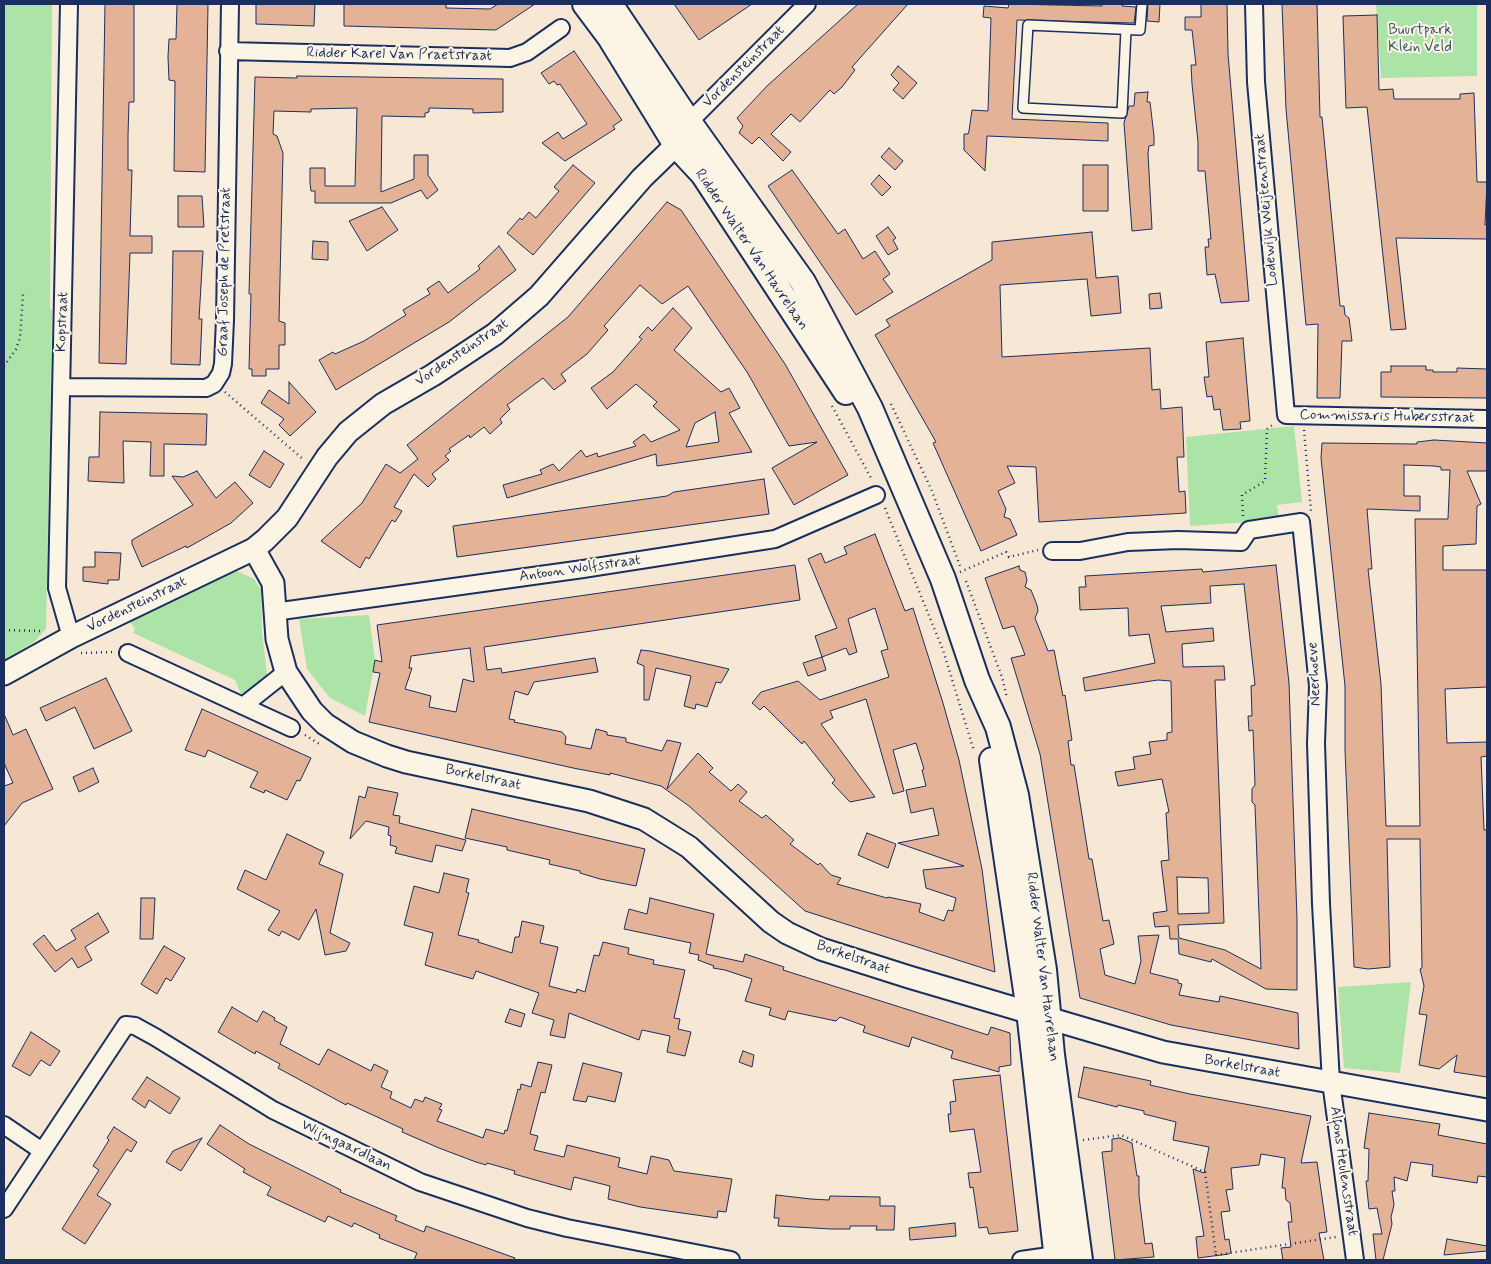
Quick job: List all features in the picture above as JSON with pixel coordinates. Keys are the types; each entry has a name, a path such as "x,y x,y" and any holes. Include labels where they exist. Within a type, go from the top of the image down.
{"main road":[{"name":"Ridder Walter Van Havrelaan","path":"585,4 614,44 676,145 703,174 897,474"},
{"name":"Ridder Walter Van Havrelaan","path":"610,4 689,122 803,282 870,408 942,579 977,680 998,727 1016,796 1031,879 1044,970 1038,1014 1057,1258"},
{"name":"Ridder Walter Van Havrelaan","path":"1038,1014 1064,1142 1080,1260"}],"street":[{"name":"Kopstraat","path":"70,4 56,588 71,646"},
{"name":"Graaf Joseph de Pretstraat","path":"214,384 221,374 224,355 230,4"},
{"name":"Vordensteinstraat","path":"4,674 71,646 254,549 272,534 287,518 317,470 339,442 371,412 495,334 539,296 642,178 676,145 689,122 807,4"},
{"name":"Lodewijk Weijtenstraat","path":"1254,4 1256,82 1294,416"},
{"name":"Ridder Karel Van Praetstraat","path":"228,51 510,58 527,52 561,28"},
{"path":"61,387 206,388 214,384"},
{"name":"Commissaris Hubersstraat","path":"1294,416 1487,419"},
{"name":"Antoon Wolfsstraat","path":"274,612 583,569 775,539 878,494"},
{"name":"Neerhoeve","path":"1052,551 1080,551 1128,542 1178,540 1241,542 1249,530 1301,522 1318,686 1316,742 1321,894 1331,1082"},
{"name":"Borkelstraat","path":"254,549 273,583 274,612 279,649 286,672 312,712 325,724 353,742 406,762 589,801 630,813 662,829 689,848 771,922 821,949 1163,1052 1487,1110"},
{"path":"128,653 291,728"},
{"path":"243,706 286,672"},
{"name":"Wijngaardlaan","path":"42,1151 117,1036 126,1025 135,1026 273,1110 420,1182 527,1218 568,1228 731,1260"},
{"name":"Alfons Heulensstraat","path":"1331,1082 1355,1260"},
{"path":"4,1126 42,1151 4,1209"},
{"path":"1021,1260 1057,1258"}],"lane":[{"path":"1126,30 1122,113 1023,108 1028,25 1140,30 1142,4"}],"path":[{"path":"4,366 16,349 20,338 23,294"},
{"path":"214,384 317,470"},
{"path":"831,404 878,494 904,550 943,650 976,758"},
{"path":"1245,538 1242,495 1265,481 1266,428 1294,416 1312,515"},
{"path":"942,579 1006,552 1009,557 1036,550 1052,551"},
{"path":"4,630 47,631"},
{"path":"71,646 128,653"},
{"path":"308,737 325,746"},
{"path":"1064,1142 1121,1135 1205,1172 1217,1260"},
{"path":"1216,1255 1352,1235"}],"green space":[{"path":"4,4 52,4 50,309 52,310 46,629 34,642 4,660"},
{"name":"Buurtpark Klein Veld","path":"1376,4 1477,4 1477,76 1381,78"},
{"path":"1294,426 1302,502 1277,505 1279,520 1190,526 1186,437"},
{"path":"237,571 254,579 261,590 262,632 267,675 257,687 241,694 235,680 133,633 135,629 130,622"},
{"path":"369,615 375,660 365,716 330,698 307,669 299,619"},
{"path":"1411,982 1400,1073 1344,1068 1338,987"}],"building":[{"path":"105,4 134,4 134,102 129,102 128,136 128,170 132,170 130,236 152,236 152,253 130,253 126,364 99,363"},
{"path":"177,4 208,4 205,172 174,171 175,81 169,80 168,57 169,39 176,39"},
{"path":"256,4 315,4 314,26 256,24"},
{"path":"344,4 446,4 446,8 490,9 498,4 535,4 496,30 344,26"},
{"path":"674,4 752,4 699,40"},
{"path":"858,4 908,4 852,67 855,70 842,87 834,94 830,90 800,122 791,114 771,134 791,152 783,161 759,137 752,144 739,133 743,126 737,118 767,86"},
{"path":"1009,4 1102,6 1102,4 1122,4 1122,6 1136,7 1134,23 1017,20 1012,119 1108,123 1108,141 987,136 985,171 964,150 964,134 968,134 969,131 972,110 988,111 991,18 983,17 984,6 1008,8"},
{"path":"1148,4 1160,4 1159,22 1147,21"},
{"path":"1201,4 1227,4 1228,54 1249,301 1221,303 1215,274 1207,275 1205,247 1209,247 1208,239 1211,239 1205,171 1198,171 1198,142 1191,65 1196,65 1192,30 1185,30 1185,17 1201,17"},
{"path":"1282,4 1317,4 1320,117 1322,117 1340,306 1344,306 1345,315 1349,318 1352,341 1342,341 1340,398 1317,398 1318,324 1306,325 1286,109"},
{"path":"1377,15 1379,90 1393,89 1394,99 1460,99 1460,94 1474,93 1477,182 1487,182 1485,225 1487,225 1487,239 1396,238 1406,329 1391,330 1367,107 1346,108 1343,16"},
{"path":"574,51 622,120 613,126 615,129 565,161 542,143 558,132 563,139 587,124 560,84 557,85 554,81 549,84 541,73"},
{"path":"898,66 917,83 903,99 893,90 899,83 891,75"},
{"path":"297,76 503,79 503,112 473,113 473,109 429,108 429,112 425,113 425,117 382,116 381,192 414,179 414,155 428,155 428,175 438,190 427,199 421,190 391,203 315,203 315,191 311,191 310,168 325,168 325,186 355,186 357,108 311,109 311,112 274,111 273,134 277,136 283,153 279,321 285,323 285,345 279,345 279,369 266,369 266,376 252,376 252,369 249,369 251,294 249,294 255,77 297,78"},
{"path":"1148,92 1147,102 1150,102 1154,136 1154,145 1149,146 1148,153 1152,229 1132,231 1124,123 1129,106 1134,106 1135,93"},
{"path":"889,148 903,161 895,170 881,157"},
{"path":"573,165 595,183 533,255 507,233 520,218 522,220 529,212 536,218 559,191 554,187"},
{"path":"1083,165 1108,165 1108,211 1083,211"},
{"path":"792,170 838,234 845,229 863,259 875,251 890,274 883,279 893,292 856,315 768,186"},
{"path":"879,175 891,187 882,196 871,184"},
{"path":"178,196 202,196 204,227 178,227"},
{"path":"667,202 681,210 785,364 848,475 794,505 772,468 817,442 789,446 747,372 688,286 662,304 640,285 604,326 608,330 587,354 561,374 566,381 554,390 543,378 507,405 510,409 500,419 502,423 490,434 484,427 470,438 469,435 449,449 451,451 445,456 449,460 432,474 436,479 428,487 414,474 394,507 402,511 395,522 392,520 369,559 366,557 360,568 321,541 362,503 386,464 400,473 418,459 407,445 568,317"},
{"path":"382,207 398,230 367,251 349,221"},
{"path":"888,227 896,238 893,240 898,249 888,255 876,236"},
{"path":"1092,232 1096,278 1118,276 1121,313 1091,316 1087,279 1000,285 1002,357 1150,348 1152,390 1160,389 1161,409 1182,407 1184,457 1177,457 1179,492 1185,491 1186,513 1039,522 1036,467 1007,466 1015,483 998,491 1006,509 1004,517 1010,519 1017,535 981,551 933,443 936,442 875,335 890,326 886,320 992,260 992,242"},
{"path":"313,241 328,242 328,260 312,259"},
{"path":"499,246 516,270 449,322 336,390 319,360 333,352 335,354 364,341 406,315 403,310 430,294 427,289 439,281 448,293 480,269 478,266"},
{"path":"173,251 203,251 199,319 202,319 200,365 171,364"},
{"path":"1160,293 1162,308 1150,309 1149,294"},
{"path":"673,308 692,328 674,350 721,392 729,388 740,408 729,413 752,452 657,466 656,454 507,498 503,485 542,474 540,470 553,464 559,471 581,450 586,457 597,453 598,457 636,446 633,442 644,434 651,442 680,430 653,406 657,402 636,384 607,409 591,388 613,372 642,339 639,337 648,327 652,331","holes":["715,412 719,442 686,447 695,423"]},
{"path":"1243,338 1250,421 1240,422 1241,429 1223,430 1220,409 1214,410 1212,396 1207,397 1204,377 1209,377 1206,342"},
{"path":"1391,366 1426,366 1426,370 1433,370 1433,372 1457,372 1457,368 1487,369 1487,398 1381,397 1381,372 1391,372"},
{"path":"289,382 316,412 290,436 279,425 284,419 261,403 269,390 289,404"},
{"path":"100,412 207,414 206,445 164,444 164,476 150,476 151,442 123,441 124,483 88,481 89,457 99,457"},
{"path":"1434,440 1487,443 1487,471 1467,471 1481,504 1477,506 1476,544 1443,546 1443,570 1487,570 1487,687 1445,689 1447,743 1487,742 1487,756 1481,757 1484,830 1487,830 1487,1077 1454,1072 1457,1055 1439,1069 1419,1065 1427,1015 1419,1014 1424,986 1420,969 1422,968 1420,839 1387,839 1390,967 1368,969 1354,967 1345,750 1345,686 1321,458 1322,443 1417,444 1417,442","holes":["1404,465 1441,467 1441,470 1450,470 1448,519 1415,519 1420,826 1386,826 1381,684 1368,569 1372,569 1367,509 1420,511 1420,496 1404,496"]},
{"path":"264,451 284,464 270,488 249,475"},
{"path":"197,471 216,498 235,482 253,503 231,523 187,548 186,546 142,567 132,540 193,505 172,476 183,477"},
{"path":"764,479 769,514 457,557 453,526 667,496 674,492"},
{"path":"875,534 905,611 913,608 959,760 982,869 995,972 805,911 689,806 661,786 610,773 610,775 573,768 369,722 380,673 373,672 375,660 382,662 377,625 795,565 800,600 484,647 487,670 501,668 502,673 595,658 598,672 534,682 528,695 515,691 509,719 515,720 514,722 562,732 566,737 565,744 591,749 596,729 607,732 607,735 626,738 626,742 662,751 667,740 681,743 667,789 698,753 713,768 709,772 731,791 738,784 747,792 739,801 762,818 766,815 794,840 790,844 818,865 820,863 831,875 841,878 837,884 887,898 921,904 919,912 944,921 948,910 953,911 956,898 926,888 923,870 964,866 898,843 939,835 933,808 911,813 906,790 926,786 922,770 924,769 916,743 893,750 904,791 893,794 866,699 830,711 833,718 821,724 875,797 850,802 832,783 835,780 804,741 802,744 764,706 760,710 752,703 761,692 798,681 820,700 889,677 881,651 888,649 875,608 848,619 857,652 849,655 846,648 822,657 815,636 837,628 808,559 821,553 825,563 847,554 844,547","holes":["470,648 474,682 463,679 456,712 429,707 431,696 405,689 412,668 409,668 411,656"]},
{"path":"95,552 121,553 119,580 108,580 108,584 83,581 83,567 95,567"},
{"path":"1276,565 1289,683 1297,919 1297,990 1266,989 1212,959 1211,962 1179,954 1178,939 1170,939 1169,926 1155,927 1153,913 1167,911 1161,861 1169,860 1166,813 1169,812 1162,779 1118,786 1115,772 1135,769 1133,757 1151,754 1149,742 1167,740 1167,733 1172,732 1171,681 1158,680 1085,691 1083,678 1155,663 1149,634 1129,636 1128,608 1080,610 1079,587 1086,587 1085,576 1202,569 1203,572","holes":["1244,584 1255,685 1251,686 1252,716 1248,716 1249,731 1253,730 1255,785 1252,789 1252,802 1255,805 1261,969 1225,950 1179,938 1178,925 1224,923 1215,680 1225,680 1224,666 1183,667 1182,644 1214,641 1213,628 1166,632 1161,606 1211,603 1210,586","1177,877 1208,878 1209,913 1178,914"]},
{"path":"1019,566 1020,570 1025,572 1027,580 1025,587 1031,590 1037,605 1038,611 1035,618 1048,651 1054,650 1063,696 1065,695 1072,740 1068,741 1071,765 1074,765 1089,859 1092,859 1103,921 1109,920 1114,944 1100,949 1105,975 1135,984 1141,961 1138,936 1159,935 1150,973 1178,980 1178,983 1182,984 1179,995 1219,1002 1220,996 1298,1013 1299,1049 1171,1025 1080,998 1040,754 1011,658 1025,655 1014,626 1003,629 985,578"},
{"path":"641,650 729,669 721,683 716,682 707,707 696,704 695,709 684,706 691,676 656,668 649,700 644,700 644,666 637,663"},
{"path":"822,657 826,670 808,676 803,663"},
{"path":"106,678 132,731 94,749 75,707 46,721 40,708"},
{"path":"202,709 311,758 300,781 297,780 287,800 265,790 264,793 250,787 258,772 208,750 205,757 185,750"},
{"path":"4,714 13,735 26,729 53,789 22,803 4,826 4,786 13,783 4,763"},
{"path":"93,768 99,782 79,792 73,777"},
{"path":"368,787 398,793 393,815 400,816 399,823 466,840 462,851 436,845 432,862 395,853 397,847 390,845 389,827 366,821 350,839 359,796 365,798"},
{"path":"472,809 645,849 636,886 600,879 580,873 580,871 549,864 550,860 507,850 507,847 465,838"},
{"path":"867,833 896,844 888,868 858,855"},
{"path":"287,834 324,852 319,864 343,874 330,933 350,943 346,951 325,955 316,909 299,940 282,931 279,936 268,930 280,911 237,889 245,870 266,880"},
{"path":"444,873 469,879 466,892 469,893 458,935 479,940 478,942 512,953 515,937 519,937 522,921 544,926 540,943 558,947 549,986 576,993 577,989 585,992 594,955 599,956 603,942 629,948 628,954 654,960 653,964 685,970 674,1018 680,1019 678,1029 691,1032 685,1056 667,1052 670,1036 642,1030 639,1040 569,1013 565,1038 550,1035 554,1020 532,1013 539,993 476,971 473,979 425,965 433,933 404,925 414,886 439,893"},
{"path":"141,898 155,898 153,939 140,939"},
{"path":"650,898 714,914 706,954 743,962 745,954 784,967 783,970 988,1035 991,1027 1010,1033 1011,1065 999,1067 999,1072 951,1058 953,1051 912,1037 909,1047 863,1032 865,1026 840,1017 836,1021 788,1011 785,1020 769,1015 771,1008 745,1001 752,979 713,968 714,966 698,960 699,955 689,953 691,943 624,929 629,909 647,914"},
{"path":"98,913 109,932 85,947 92,960 78,968 72,958 55,972 33,944 44,935 56,951 76,939 71,930"},
{"path":"164,946 185,958 171,981 166,978 157,994 141,984"},
{"path":"232,1007 257,1022 263,1011 275,1018 274,1020 287,1027 280,1044 319,1065 328,1049 371,1071 374,1064 388,1071 381,1087 392,1092 390,1098 411,1108 415,1099 423,1102 425,1097 442,1104 439,1109 442,1110 437,1121 483,1138 486,1129 504,1134 505,1130 507,1131 521,1084 531,1087 538,1062 552,1065 545,1093 541,1092 530,1134 538,1136 534,1150 564,1157 567,1145 620,1158 618,1167 647,1174 651,1156 669,1160 674,1171 732,1179 726,1212 718,1211 717,1218 640,1207 608,1199 610,1186 574,1177 571,1190 514,1174 515,1171 476,1162 439,1148 402,1132 403,1129 347,1103 346,1105 278,1068 280,1064 256,1051 255,1054 218,1032"},
{"path":"510,1009 525,1014 521,1027 505,1022"},
{"path":"31,1032 60,1051 50,1066 41,1060 30,1076 12,1066"},
{"path":"743,1051 754,1055 752,1067 739,1062"},
{"path":"583,1063 622,1073 615,1102 588,1096 586,1102 573,1100"},
{"path":"1084,1067 1151,1081 1150,1085 1190,1094 1311,1116 1301,1163 1317,1162 1327,1232 1319,1233 1324,1260 1283,1260 1281,1248 1291,1247 1288,1222 1292,1222 1290,1203 1286,1200 1285,1188 1282,1188 1285,1158 1261,1154 1259,1165 1231,1168 1233,1189 1226,1190 1230,1211 1221,1212 1225,1240 1229,1239 1231,1252 1229,1254 1198,1258 1196,1237 1204,1236 1193,1169 1204,1173 1209,1147 1173,1140 1176,1122 1144,1114 1144,1111 1118,1105 1117,1107 1078,1097"},
{"path":"1000,1075 1018,1231 989,1234 987,1227 979,1228 973,1187 970,1188 968,1173 981,1172 974,1129 950,1132 948,1114 951,1114 950,1102 956,1101 953,1080"},
{"path":"147,1077 180,1098 170,1114 149,1100 145,1108 132,1099"},
{"path":"1369,1113 1440,1124 1438,1135 1487,1144 1487,1177 1478,1176 1477,1183 1432,1176 1433,1165 1411,1162 1407,1181 1394,1177 1395,1191 1392,1191 1394,1205 1391,1217 1392,1224 1383,1260 1376,1260 1373,1234 1382,1234 1377,1208 1369,1209 1366,1181 1368,1181 1369,1149 1364,1148"},
{"path":"220,1125 249,1144 341,1190 340,1192 397,1216 395,1220 424,1232 426,1226 515,1258 514,1260 414,1260 417,1253 379,1238 380,1235 354,1223 352,1227 328,1216 325,1222 267,1195 271,1187 243,1172 245,1169 207,1144"},
{"path":"114,1127 137,1142 131,1152 127,1149 97,1195 111,1204 85,1244 62,1229 99,1170 93,1166 109,1140 107,1138"},
{"path":"202,1138 181,1171 166,1162 173,1151"},
{"path":"1120,1138 1132,1143 1137,1176 1139,1176 1139,1196 1145,1244 1152,1243 1154,1257 1115,1260 1102,1152 1112,1151 1112,1139"},
{"path":"776,1195 829,1200 830,1196 880,1197 880,1206 895,1206 894,1230 876,1230 877,1226 850,1226 850,1229 831,1229 778,1226 779,1218 774,1218"},
{"path":"955,1223 956,1236 910,1240 909,1228"},
{"path":"1447,1239 1487,1246 1487,1251 1444,1255"}]}
